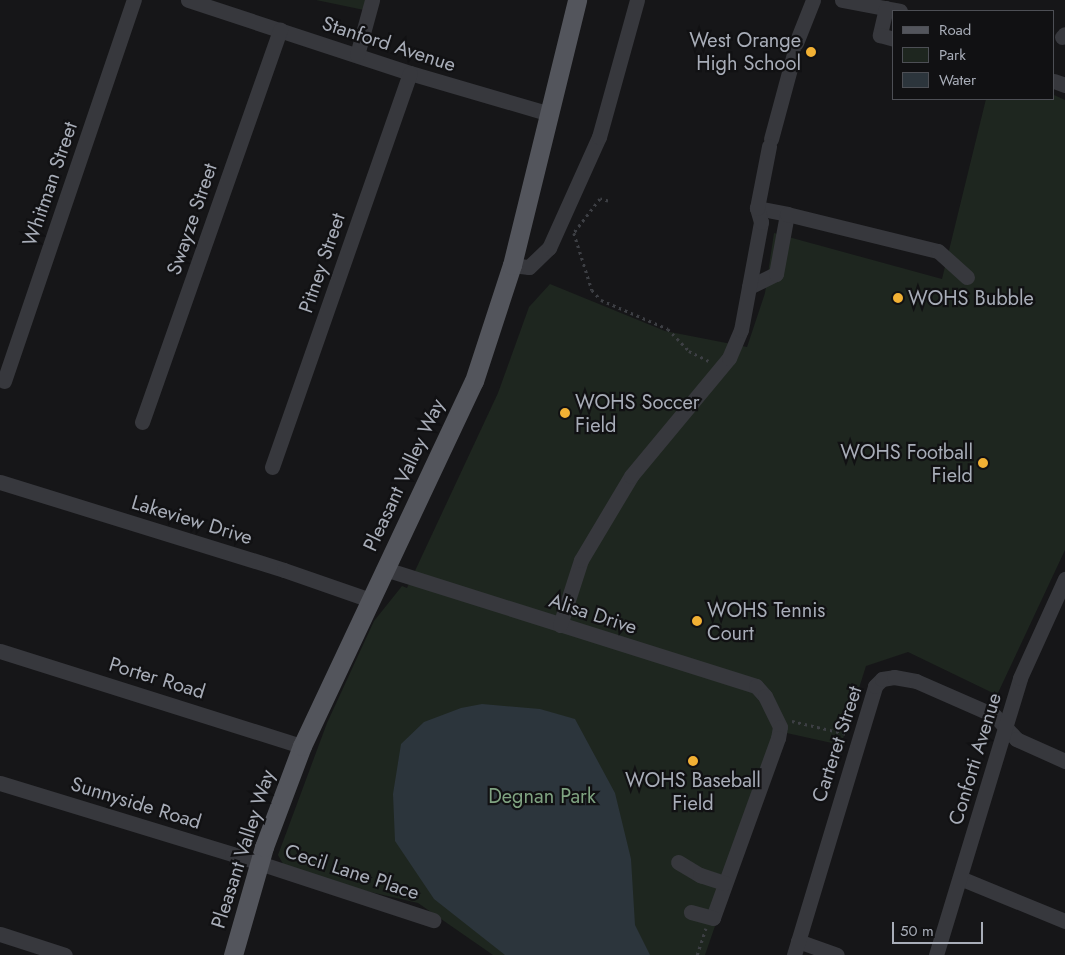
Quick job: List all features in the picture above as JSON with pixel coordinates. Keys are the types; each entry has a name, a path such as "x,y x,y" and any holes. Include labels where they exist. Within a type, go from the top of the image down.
{"main road":[{"name":"Pleasant Valley Way","path":"233,955 259,863 302,746 474,381 512,265 576,0"}],"street":[{"name":"Whitman Street","path":"4,381 134,0"},
{"name":"Stanford Avenue","path":"188,0 410,73 550,114"},
{"path":"357,55 372,0"},
{"path":"512,265 529,267 549,248 599,137 637,0"},
{"path":"560,625 581,560 631,476 729,358 742,330 761,222 757,208 770,142 795,48 813,0"},
{"path":"842,0 893,10"},
{"path":"892,12 880,35 892,38"},
{"name":"Swayze Street","path":"142,422 280,30"},
{"name":"Pitney Street","path":"272,467 410,73"},
{"path":"757,208 938,251 967,277"},
{"path":"749,288 776,274 785,236 786,214"},
{"name":"Lakeview Drive","path":"0,482 292,572 370,600"},
{"name":"Alisa Drive","path":"385,569 756,686 769,701 776,715 780,730 725,884"},
{"name":"Conforti Avenue","path":"936,955 1006,730 1020,678 1065,579"},
{"name":"Porter Road","path":"0,651 302,746"},
{"name":"Carteret Street","path":"796,948 875,686 882,679 894,677 916,681 994,715 1016,739 1065,761"},
{"name":"Sunnyside Road","path":"0,783 259,863"},
{"path":"678,862 700,875 725,884 713,918 690,912"},
{"name":"Cecil Lane Place","path":"259,863 433,920"},
{"path":"960,878 1065,921"},
{"path":"0,934 64,955"},
{"path":"796,948 837,955"}],"path":[{"path":"608,201 600,199 574,233 592,290 601,300 668,329 689,351 721,368"}],"green space":[{"path":"316,0 373,0 369,11"},
{"name":"Degnan Park","path":"1055,95 1065,100 1065,550 997,695 908,652 866,666 841,745 782,732 705,955 493,955 418,903 288,873 278,855 327,723 374,621 402,586 407,588 498,393 529,307 550,284 665,331 747,347 765,293 774,233 942,279 986,100 1055,100"}],"water":[{"path":"482,704 540,709 575,719 615,793 631,859 635,925 650,955 505,955 434,899 395,841 393,794 401,744 424,722 461,708"}],"place":[{"name":"West Orange High School","path":"811,52"},
{"name":"WOHS Bubble","path":"898,298"},
{"name":"WOHS Soccer Field","path":"565,413"},
{"name":"WOHS Football Field","path":"983,463"},
{"name":"WOHS Tennis Court","path":"697,621"},
{"name":"WOHS Baseball Field","path":"693,761"}]}
